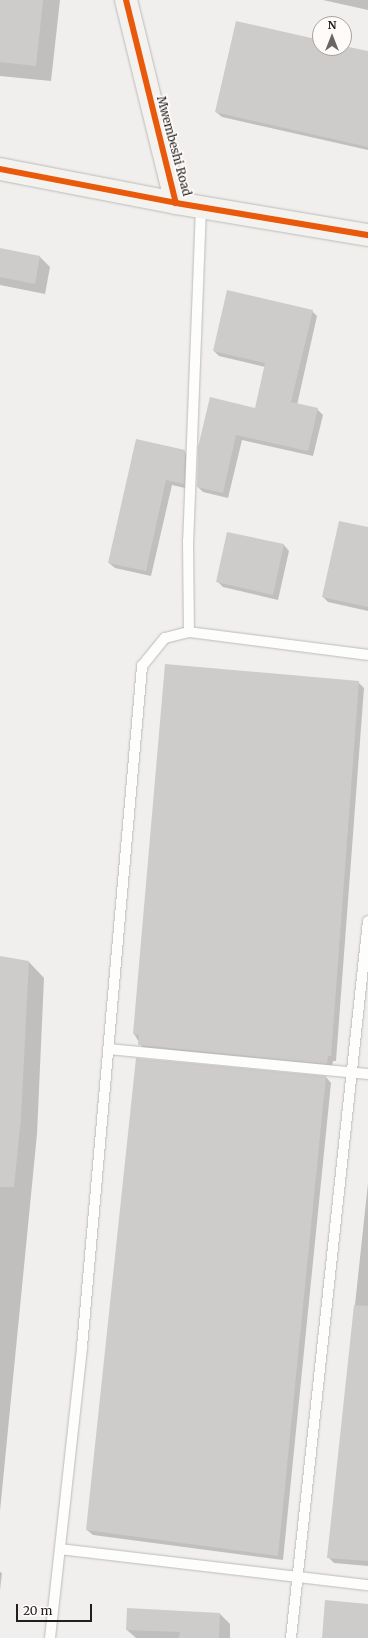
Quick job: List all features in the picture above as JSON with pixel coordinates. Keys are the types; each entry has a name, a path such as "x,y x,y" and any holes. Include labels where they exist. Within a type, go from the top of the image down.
{"street":[{"name":"Mwembeshi Road","path":"126,0 176,203 368,235"},
{"path":"0,169 176,203"}],"lane":[{"path":"189,632 188,540 200,207"},
{"path":"50,1638 82,1347 142,666 165,638 189,632 368,655"},
{"path":"292,1638 368,921"},
{"path":"108,1049 368,1074"},
{"path":"60,1549 368,1585"}],"building":[{"path":"0,0 43,0 36,66 0,62"},
{"path":"236,21 312,38 312,56 352,56 352,48 368,51 368,147 215,112"},
{"path":"0,248 40,256 35,284 0,277"},
{"path":"227,290 313,310 291,402 318,408 308,451 236,435 223,493 197,487 198,447 210,397 255,408 265,363 213,351"},
{"path":"136,439 185,450 184,484 166,480 146,571 108,563"},
{"path":"339,521 368,527 368,607 322,597"},
{"path":"227,532 284,544 273,595 216,582"},
{"path":"165,664 359,681 331,1056 328,1056 327,1064 138,1045 139,1035 133,1034"},
{"path":"0,956 29,961 21,1118 14,1187 0,1187"},
{"path":"136,1058 326,1076 278,1556 86,1530"},
{"path":"354,1305 368,1306 368,1561 327,1558"},
{"path":"325,1600 368,1604 368,1638 322,1638"},
{"path":"127,1608 220,1613 219,1638 179,1638 180,1632 126,1630"}],"cycle path":[{"path":"126,0 176,203"},
{"path":"0,169 176,203 368,235"}]}
